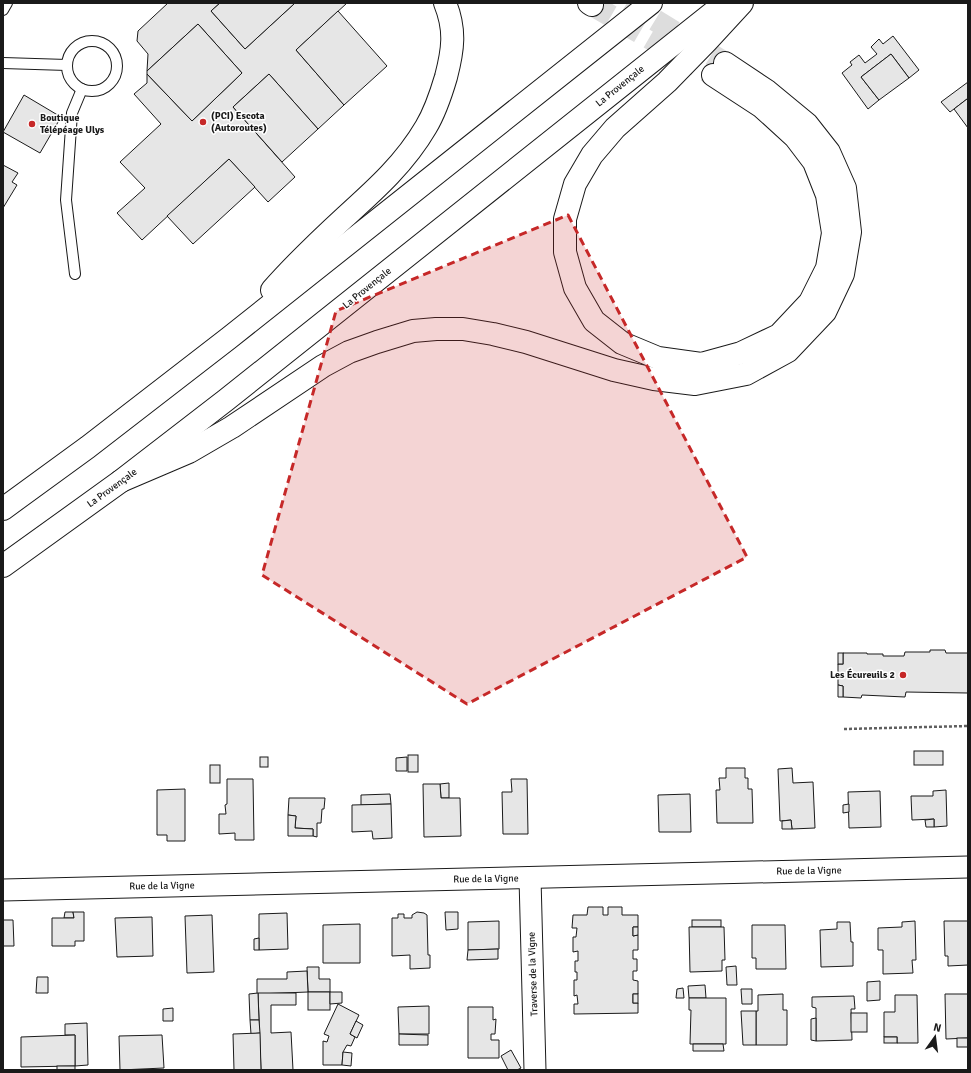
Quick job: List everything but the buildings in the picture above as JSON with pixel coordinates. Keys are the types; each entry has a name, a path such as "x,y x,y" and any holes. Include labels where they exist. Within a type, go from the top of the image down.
{"highway":[{"path":"229,338 280,280 396,169 411,151 427,126 438,104 453,46 453,32 445,3"},
{"path":"3,509 229,338 651,3"},
{"name":"La Provençale","path":"3,566 122,481 226,400 725,3"},
{"path":"122,481 189,452 232,428 323,366 349,352 414,331 463,329 493,334 526,342 614,370 654,379 695,384 746,374 788,351 825,312 843,274 850,232 845,188 829,152 807,124 767,91 719,69 795,137 814,162 827,195 833,233 827,268 810,302 779,335 741,353 701,364 658,358 622,343 594,321 575,288 565,252 565,218 575,184 592,155 615,128 667,82 742,3"}],"street":[{"name":"Rue de la Vigne","path":"3,890 968,867"},
{"name":"Traverse de la Vigne","path":"530,878 535,1070"}],"lane":[{"path":"3,10 7,3"},
{"path":"87,42 104,44 111,49 116,56 118,65 113,81 106,87 98,90 90,91 82,89 75,85 68,72 67,65 69,57 80,45 87,42"},
{"path":"3,63 67,65"},
{"path":"75,274 66,200 72,113 82,89"}],"path":[{"path":"844,729 968,726"}],"highlighted area":[{"path":"568,215 747,557 467,704 262,575 336,311"}],"tunnel":[{"path":"627,3 725,63"},
{"path":"592,5 713,75"}],"place":[{"name":"(PCI) Escota (Autoroutes)","path":"203,122"},
{"name":"Boutique Télépéage Ulys","path":"32,124"},
{"name":"Les Écureuils 2","path":"903,675"}]}
